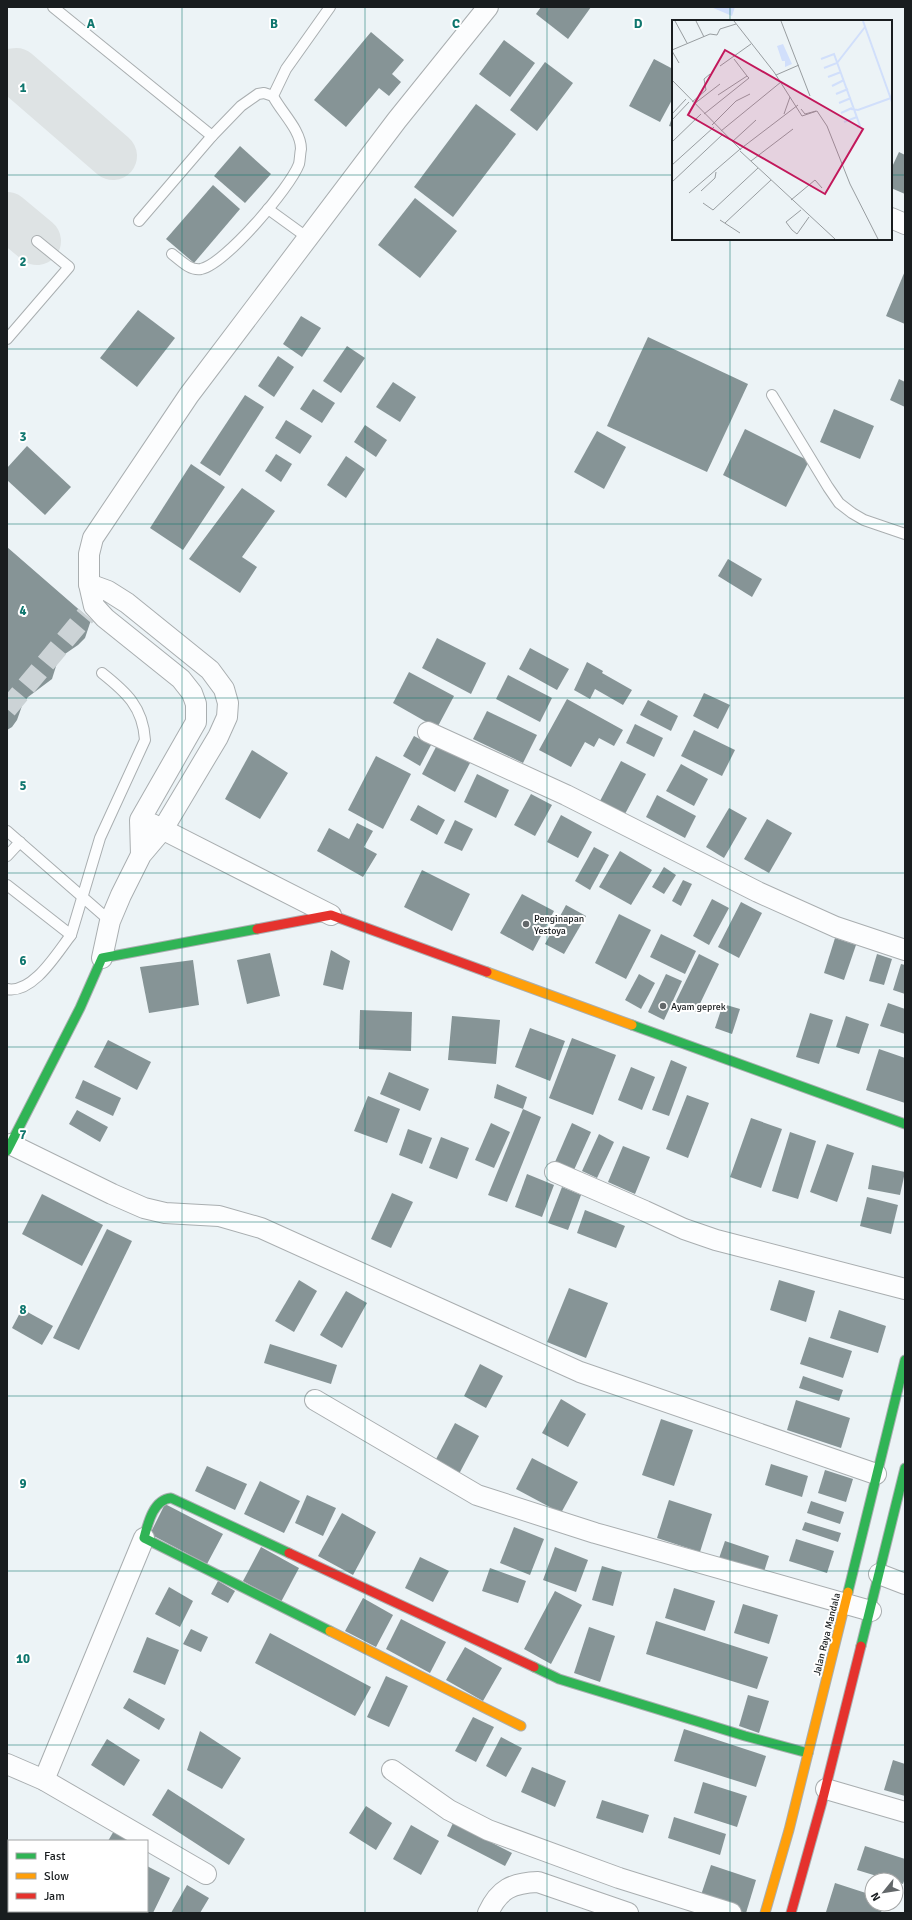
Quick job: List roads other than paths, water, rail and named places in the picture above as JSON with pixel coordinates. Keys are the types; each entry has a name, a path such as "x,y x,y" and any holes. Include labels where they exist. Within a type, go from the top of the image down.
{"main road":[{"path":"9,1147 80,1008 102,958 331,915 905,1124"},
{"name":"Jalan Raya Mandala","path":"765,1913 790,1830 905,1360"},
{"path":"791,1913 826,1789 905,1468"},
{"path":"521,1726 144,1538 159,1502 167,1498 171,1498 559,1679 745,1736 808,1753"}],"street":[{"path":"90,611 88,554 93,538 189,395 397,120 488,7"},
{"path":"892,218 905,224"},
{"path":"89,584 108,590 127,603 210,670 224,689 228,703 227,717 218,737 163,829 141,855 120,895 110,921 102,958"},
{"path":"90,611 108,590"},
{"path":"90,611 105,618 181,680 192,693 196,704 196,722 140,820 141,855"},
{"path":"428,732 566,795 758,892 836,927 905,950"},
{"path":"140,820 163,829 331,915"},
{"path":"9,1147 144,1208 165,1213 219,1216 261,1228 580,1372 876,1474"},
{"path":"555,1172 684,1229 716,1240 905,1289"},
{"path":"315,1400 477,1495 595,1533 845,1605 871,1611"},
{"path":"44,1780 144,1538"},
{"path":"879,1574 905,1584"},
{"path":"7,1764 44,1780 147,1840"},
{"path":"392,1770 449,1810 488,1830 619,1878 732,1913"},
{"path":"826,1789 905,1812"},
{"path":"148,1840 206,1874"},
{"path":"488,1913 494,1901 503,1892 513,1886 538,1882 628,1913"}],"lane":[{"path":"53,7 212,136"},
{"path":"273,96 286,69 330,7"},
{"path":"139,221 212,136 241,106 258,94 264,93 273,96 295,130 301,147 299,163 289,180 268,209 230,250 212,265 200,269 190,267 172,254"},
{"path":"268,209 308,238"},
{"path":"7,338 69,267 37,241"},
{"path":"772,395 839,503 852,514 864,520 905,534"},
{"path":"7,989 15,991 32,981 49,964 71,934 100,838 145,740 144,728 138,710 125,691 102,672"},
{"path":"7,831 110,921"},
{"path":"7,856 20,842"},
{"path":"7,885 71,934"}],"water":[{"path":"711,7 735,7 732,16"}],"tunnel":[{"path":"7,709 86,615"}],"place":[{"name":"Penginapan Yestoya","path":"526,924"},
{"name":"Ayam geprek","path":"663,1006"}]}
